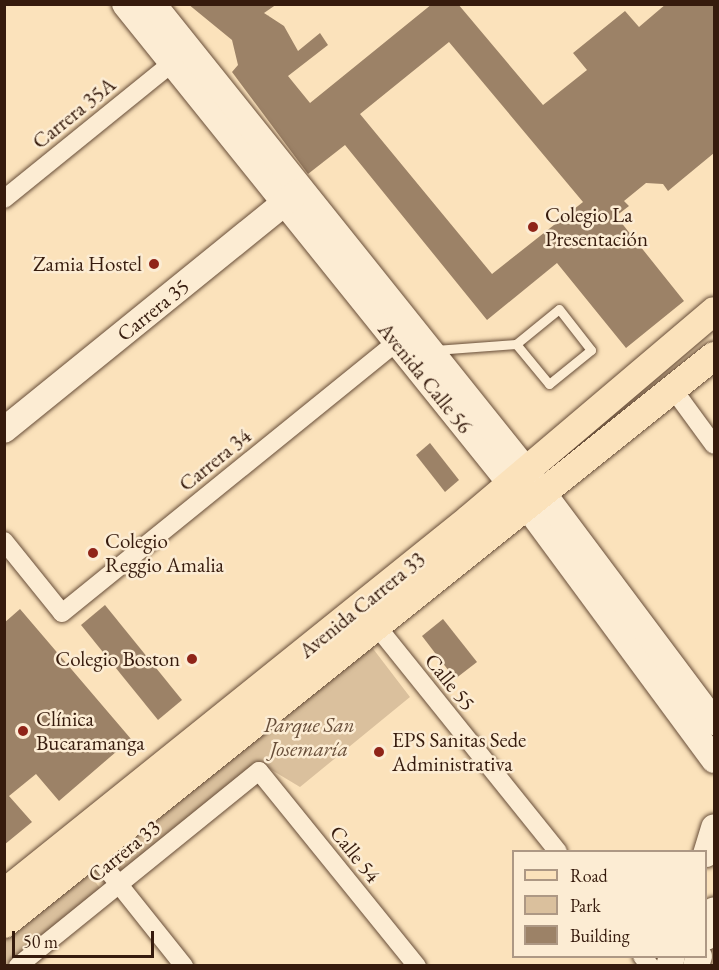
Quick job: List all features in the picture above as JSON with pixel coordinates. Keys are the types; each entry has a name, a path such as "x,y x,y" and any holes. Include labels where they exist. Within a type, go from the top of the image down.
{"main road":[{"name":"Avenida Calle 56","path":"125,4 172,63 430,350 517,476 714,722"},
{"name":"Avenida Calle 56","path":"153,4 397,342 517,476"},
{"name":"Carrera 35","path":"4,430 293,197"},
{"name":"Avenida Carrera 33","path":"4,893 517,476 714,311"},
{"name":"Avenida Carrera 33","path":"4,924 375,624 714,356"},
{"name":"Avenida Calle 56","path":"535,499 714,760"},
{"path":"706,850 714,827"},
{"path":"707,931 714,910"}],"street":[{"name":"Carrera 35A","path":"4,199 172,63"},
{"name":"Carrera 34","path":"4,541 62,613 397,342"},
{"path":"673,389 714,445"},
{"name":"Calle 55","path":"375,624 556,850"},
{"name":"Carrera 33","path":"18,966 259,771"},
{"name":"Calle 54","path":"259,771 417,966"},
{"path":"93,852 184,966"}],"lane":[{"path":"430,350 516,344 559,309 591,350 549,384 516,344"}],"green space":[{"name":"Parque San Josemaría","path":"371,646 410,697 300,787 260,763 122,870 109,854"},
{"path":"86,870 100,888 5,966 5,936"}],"building":[{"path":"188,4 277,4 264,13 284,26 298,51 320,33 328,45 288,76 310,103 432,4 458,4 543,105 587,70 573,53 625,11 639,27 666,4 714,4 714,153 668,191 663,184 646,183 624,201 629,206 616,216 684,301 626,348 557,263 487,320 345,145 308,174 232,72 238,65 232,40","holes":["449,42 583,202 492,274 360,114"]},
{"path":"430,443 459,480 445,492 416,455"},
{"path":"105,605 182,700 158,720 81,625"},
{"path":"20,609 131,739 59,801 36,774 9,796 32,822 4,845 4,623"},
{"path":"443,619 477,662 455,679 422,636"}],"place":[{"name":"Colegio La Presentación","path":"533,227"},
{"name":"Zamia Hostel","path":"154,264"},
{"name":"Colegio Reggio Amalia","path":"93,553"},
{"name":"Colegio Boston","path":"192,659"},
{"name":"Clínica Bucaramanga","path":"23,731"},
{"name":"EPS Sanitas Sede Administrativa","path":"379,752"}]}
